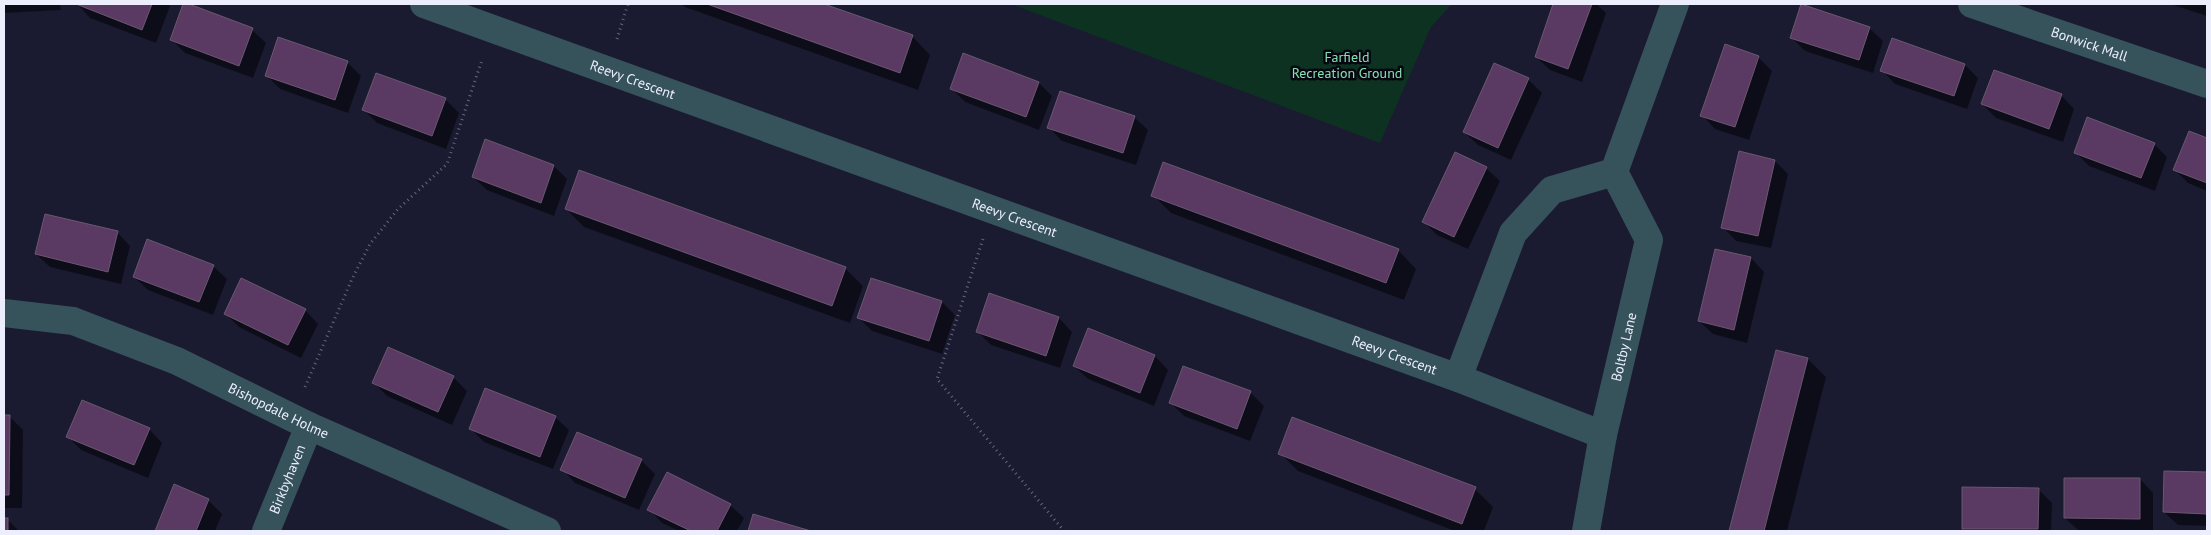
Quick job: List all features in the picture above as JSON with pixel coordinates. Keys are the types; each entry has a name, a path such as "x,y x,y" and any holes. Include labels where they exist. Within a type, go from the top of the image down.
{"street":[{"name":"Reevy Crescent","path":"424,4 1458,378 1603,435"},
{"path":"1458,378 1513,233 1552,190 1614,172 1675,4"},
{"name":"Bonwick Mall","path":"1972,4 2207,84"},
{"name":"Boltby Lane","path":"1586,531 1603,435 1649,240 1614,172"},
{"name":"Bishopdale Holme","path":"4,313 74,321 177,361 300,422 547,531"},
{"name":"Birkbyhaven","path":"266,531 300,422"}],"path":[{"path":"300,422 352,279 370,244 398,209 447,164 493,29"},
{"path":"992,210 937,379 1064,531"}],"green space":[{"name":"Farfield Recreation Ground","path":"1011,4 1452,4 1431,27 1380,143"}],"building":[{"path":"76,4 152,4 142,30"},
{"path":"183,4 189,4 253,28 239,66 170,40"},
{"path":"707,4 824,4 913,35 900,73"},
{"path":"1553,4 1592,4 1568,69 1535,57"},
{"path":"1801,4 1870,27 1859,60 1790,38"},
{"path":"278,37 348,61 335,100 265,76"},
{"path":"1892,38 1965,64 1954,96 1880,71"},
{"path":"1725,44 1759,56 1735,127 1700,116"},
{"path":"963,53 1039,82 1026,117 950,89"},
{"path":"1494,63 1529,78 1498,148 1463,132"},
{"path":"1994,70 2062,94 2049,129 1981,104"},
{"path":"376,73 446,98 432,136 362,110"},
{"path":"1060,91 1135,116 1123,153 1047,128"},
{"path":"2087,117 2155,143 2141,178 2074,153"},
{"path":"2189,131 2207,138 2207,183 2173,170"},
{"path":"485,139 554,165 541,203 472,177"},
{"path":"1739,151 1775,160 1758,236 1721,228"},
{"path":"1455,152 1487,167 1454,237 1422,222"},
{"path":"1163,162 1399,249 1386,283 1151,196"},
{"path":"579,170 846,267 832,306 565,209"},
{"path":"45,214 118,231 108,272 35,254"},
{"path":"147,239 214,265 199,302 133,277"},
{"path":"1715,249 1751,257 1734,330 1698,321"},
{"path":"241,278 306,309 288,345 224,314"},
{"path":"871,278 942,301 929,341 857,318"},
{"path":"989,293 1059,317 1046,356 976,332"},
{"path":"1088,328 1155,355 1140,393 1073,366"},
{"path":"388,347 454,376 438,412 372,383"},
{"path":"1776,350 1808,358 1764,531 1729,531"},
{"path":"1183,366 1251,391 1237,429 1169,403"},
{"path":"485,388 556,416 540,457 469,429"},
{"path":"82,400 150,428 134,465 66,437"},
{"path":"4,415 10,415 9,495 4,495"},
{"path":"1292,417 1476,487 1462,524 1278,454"},
{"path":"577,432 642,459 625,498 560,470"},
{"path":"2164,471 2207,472 2207,514 2163,512"},
{"path":"667,472 731,504 717,531 691,531 647,510"},
{"path":"2064,478 2140,478 2140,519 2064,518"},
{"path":"174,484 209,499 196,531 155,531"},
{"path":"1962,487 2039,488 2038,529 1962,529"},
{"path":"753,514 811,531 748,531"},
{"path":"4,518 8,518 8,531 4,531"}]}
